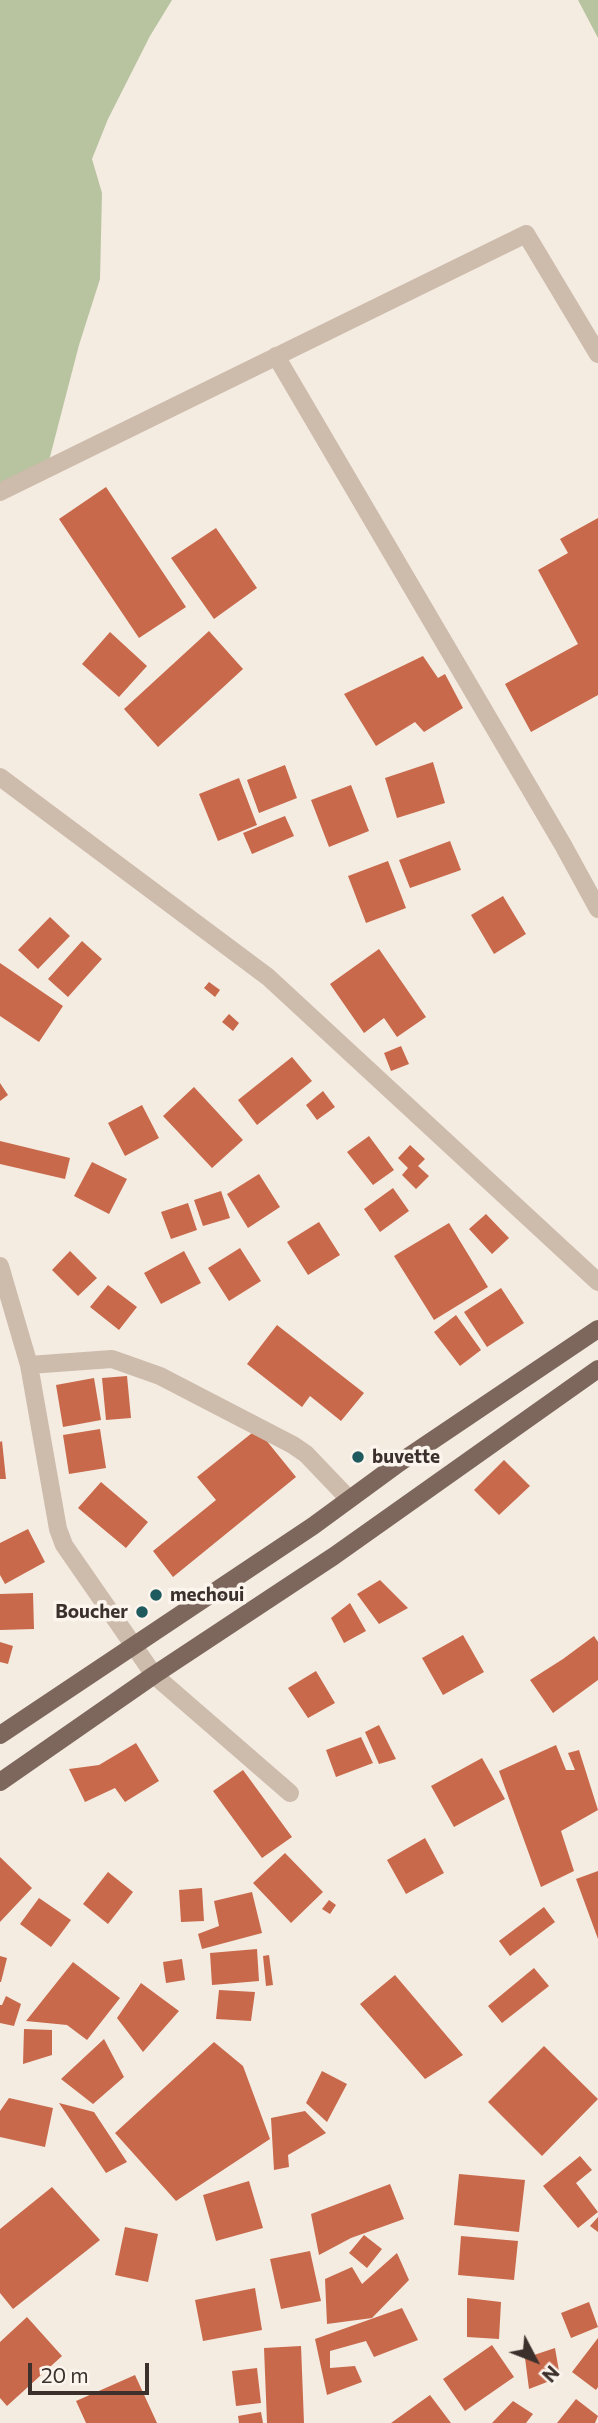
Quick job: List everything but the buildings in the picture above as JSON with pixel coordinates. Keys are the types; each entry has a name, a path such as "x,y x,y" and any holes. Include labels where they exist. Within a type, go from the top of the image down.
{"main road":[{"path":"0,1735 313,1526 399,1463 598,1329"},
{"path":"0,1782 154,1675 345,1548 598,1369"}],"street":[{"path":"0,492 526,234 598,354"},
{"path":"276,356 598,909"},
{"path":"0,777 268,977 598,1282"},
{"path":"0,1266 29,1365 58,1529 72,1557 154,1675 290,1793"},
{"path":"29,1365 112,1359 160,1376 293,1445 306,1454 349,1499"}],"green space":[{"path":"0,0 172,0 150,36 108,119 92,159 102,193 100,279 79,345 45,476 0,500"},
{"path":"578,0 598,0 598,38"}],"place":[{"name":"buvette","path":"358,1457"},
{"name":"mechoui","path":"156,1595"},
{"name":"Boucher","path":"142,1612"}]}
